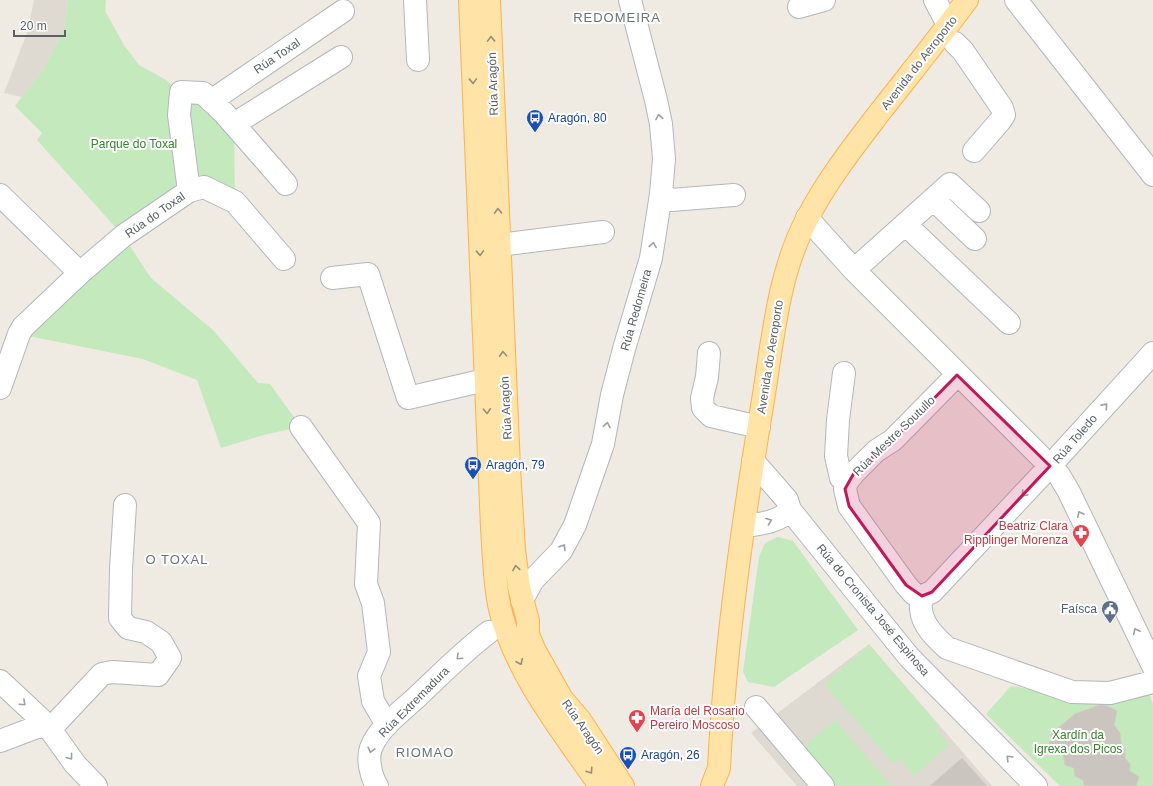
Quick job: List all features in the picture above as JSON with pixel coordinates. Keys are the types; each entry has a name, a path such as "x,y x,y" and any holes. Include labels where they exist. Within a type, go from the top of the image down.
{"main road":[{"name":"Rúa Aragón","path":"470,0 485,380 495,572 498,598 497,629 529,680 600,786"},
{"name":"Rúa Aragón","path":"489,0 514,550 522,600 528,621 528,634 534,649 562,699 580,720 623,786"},
{"name":"Avenida do Aeroporto","path":"722,782 727,649 753,461 781,293 795,243 807,218 847,155 952,34 967,0"},
{"path":"497,629 515,625 528,634"}],"street":[{"path":"415,0 418,60"},
{"name":"Rúa Redomeira","path":"522,600 533,580 562,551 575,525 600,452 624,349 651,258 661,194 664,159 661,124 656,100 630,0"},
{"path":"799,7 824,0"},
{"path":"935,0 952,34 998,101 1004,115 974,151"},
{"path":"1016,0 1153,175"},
{"name":"Rúa Toxal","path":"211,101 343,11"},
{"path":"234,124 341,57"},
{"path":"189,191 179,115 181,92 203,93 234,124 286,184"},
{"path":"854,270 950,184 979,211"},
{"name":"Rúa do Toxal","path":"0,388 19,334 23,327 80,273 123,236 189,191 204,187 235,202 284,259"},
{"path":"661,194 671,200 734,195"},
{"path":"0,195 80,273"},
{"path":"933,199 975,239"},
{"path":"807,218 854,270 957,375 1050,466 932,592 922,596 921,608 924,620 936,637 947,648 1072,692 1110,693 1153,682"},
{"path":"905,224 1009,323"},
{"path":"499,245 604,232"},
{"name":"Rúa Aragón","path":"332,278 368,274 408,398 485,380"},
{"name":"Rúa Toledo","path":"1153,352 1050,466 1059,475 1069,492 1153,666"},
{"path":"710,353 707,377 702,398 703,408 711,416 759,427"},
{"path":"844,373 838,420 836,456 841,478 847,482"},
{"name":"Rúa Mestre Soutullo","path":"922,596 914,594 906,585 849,506 846,489 847,482 876,451 893,440 957,375"},
{"path":"301,427 369,523 366,584 373,603 379,652 369,676 373,701 387,725"},
{"name":"Rúa do Cronista José Espinosa","path":"753,461 909,657 1036,786"},
{"path":"744,526 762,524 781,517 785,501 748,500"},
{"path":"0,741 47,725 54,725 102,674 112,672 158,675 170,658 161,642 146,632 128,628 120,618 120,569 125,505"},
{"name":"Rúa Extremadura","path":"372,784 369,759 370,750 387,725 472,645 497,629"},
{"path":"0,681 47,725 75,764 96,786"},
{"path":"756,707 823,786"}],"highlighted area":[{"path":"957,375 1050,466 932,592 922,596 906,585 849,506 845,489 854,473 893,440"}],"shaded area":[{"path":"34,0 68,0 64,30 44,68 22,97 4,93 27,33"},
{"path":"869,644 992,786 797,786 751,733"}],"green space":[{"name":"Parque do Toxal","path":"68,0 106,0 105,11 124,45 139,65 166,80 181,92 234,124 235,202 204,187 124,237 151,278 214,331 258,383 270,384 301,427 267,434 221,448 197,380 143,359 19,334 117,229 37,140 42,133 15,106 44,68 64,30"},
{"path":"778,537 793,541 858,630 774,687 748,682 743,672 759,557 765,543"},
{"path":"869,645 939,726 936,729 949,745 914,776 900,759 894,764 824,684"},
{"name":"Xardín da Igrexa dos Picos","path":"1011,686 1094,700 1149,693 1153,704 1153,786 1060,786 986,714"},
{"path":"835,720 892,786 831,786 800,751"}],"building":[{"path":"1100,705 1105,705 1117,711 1114,725 1120,733 1121,743 1125,749 1125,758 1130,764 1130,771 1139,777 1136,786 1084,786 1083,780 1075,776 1074,768 1065,765 1063,754 1048,749 1052,733 1075,714"},
{"path":"962,758 987,786 930,786"}],"place":[{"name":"Aragón, 80","path":"535,133"},
{"name":"Aragón, 79","path":"473,480"},
{"name":"Beatriz Clara Ripplinger Morenza","path":"1081,548"},
{"name":"Faísca","path":"1110,624"},
{"name":"María del Rosario Pereiro Moscoso","path":"637,733"},
{"name":"Aragón, 26","path":"628,770"}],"district":[{"name":"REDOMEIRA","path":"617,17"},
{"name":"O TOXAL","path":"177,559"},
{"name":"RIOMAO","path":"425,752"}]}
